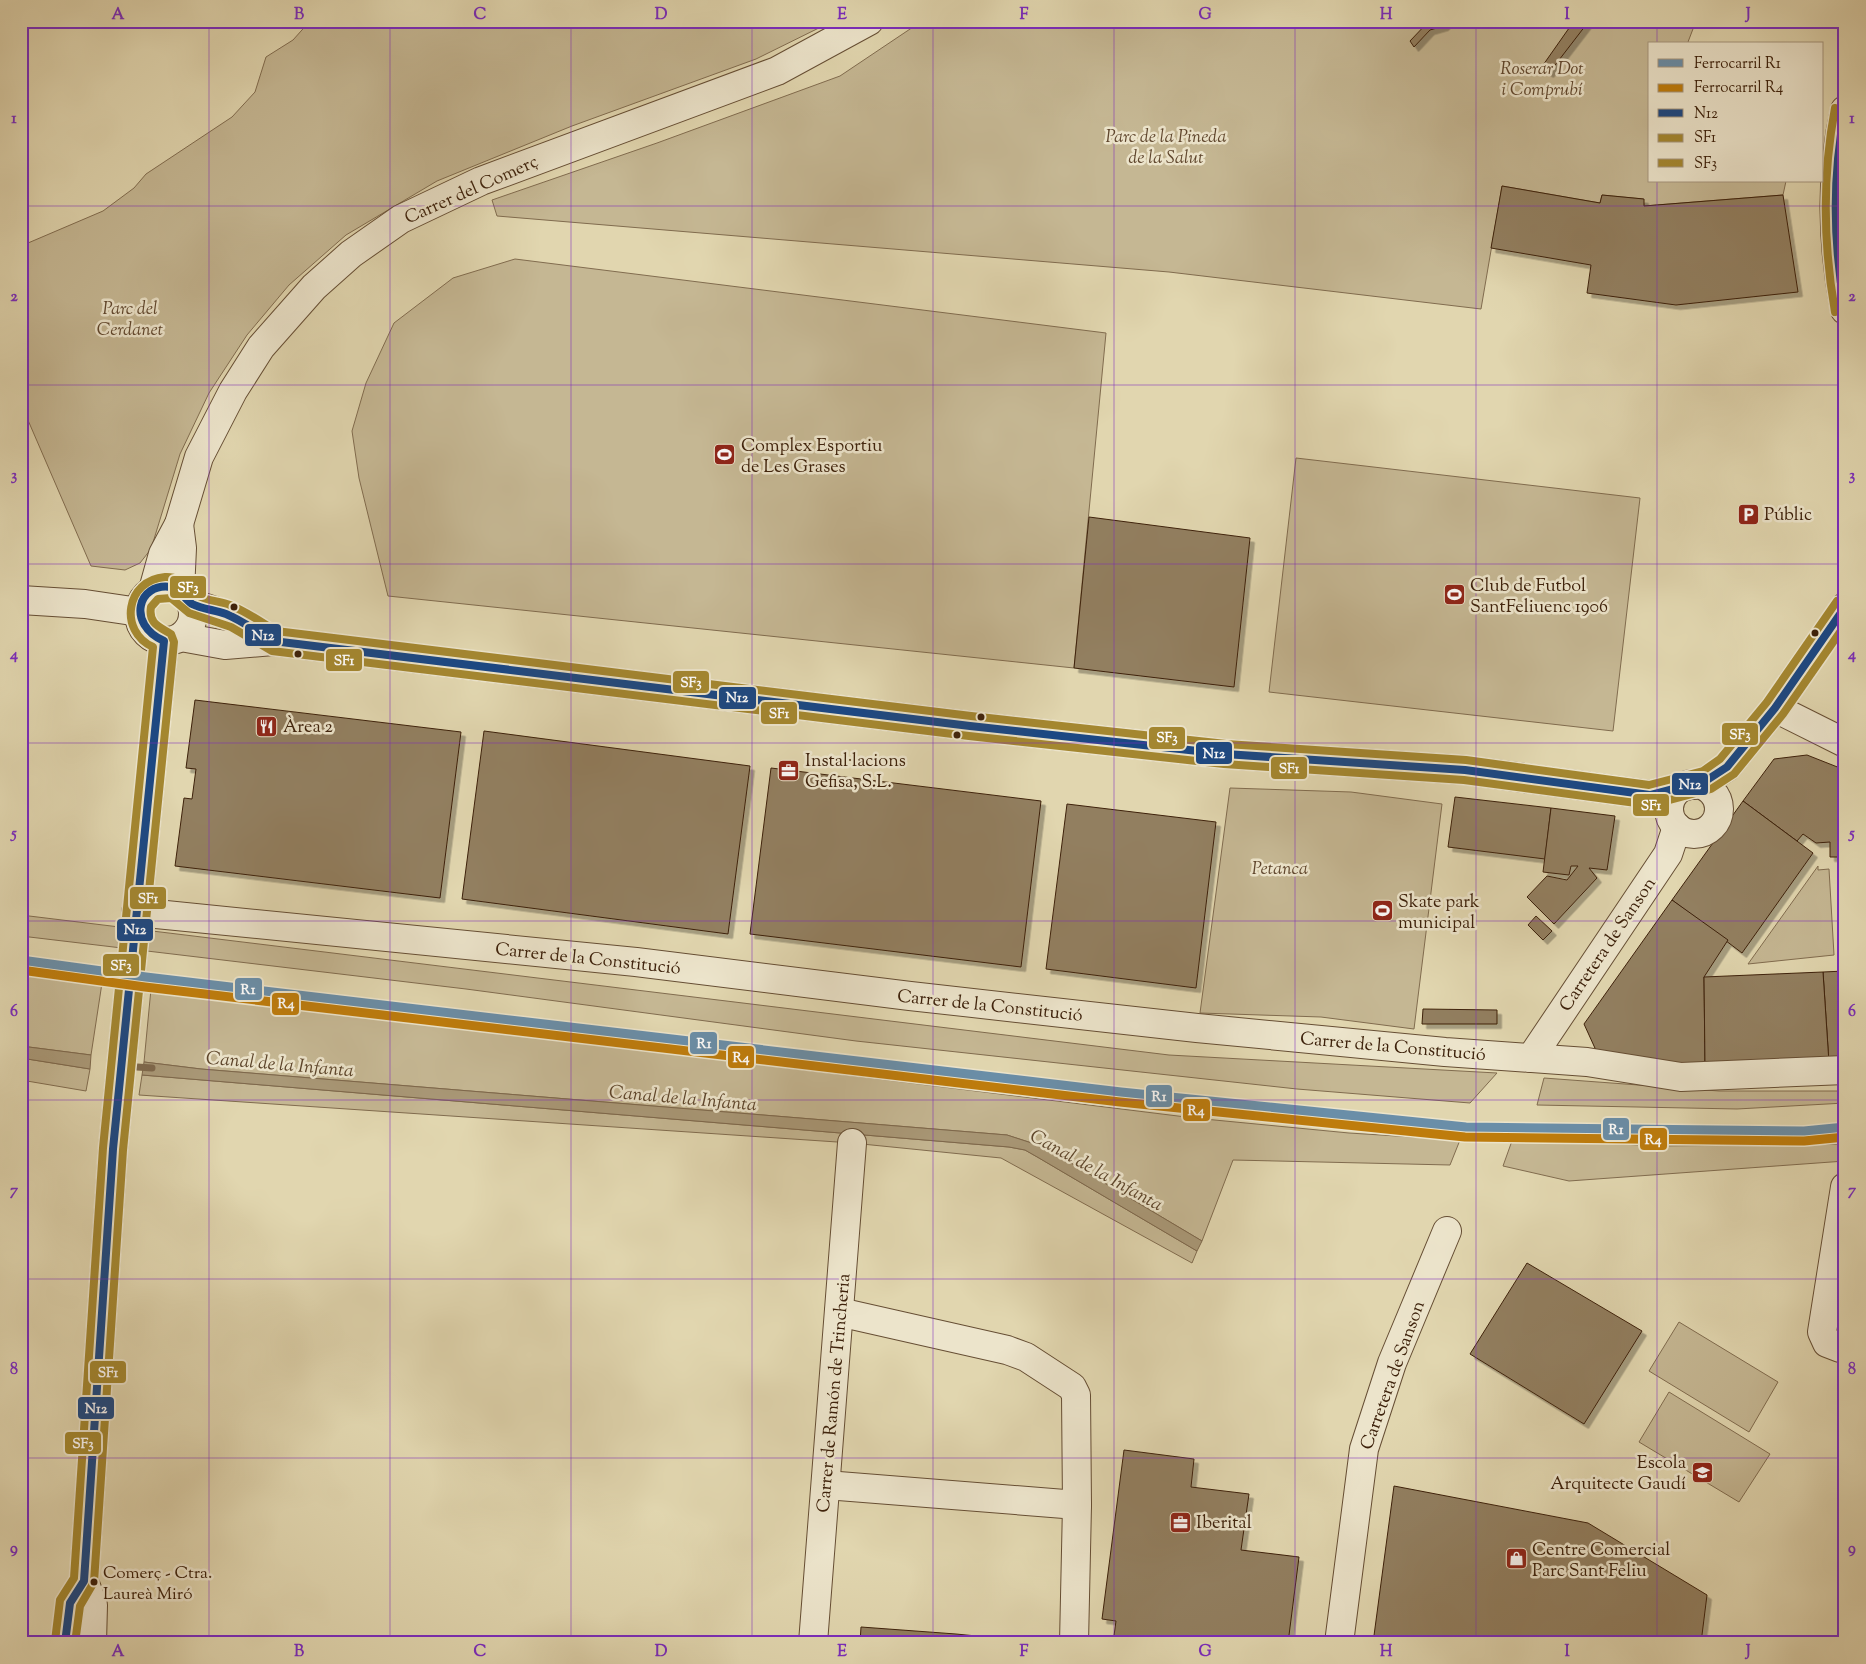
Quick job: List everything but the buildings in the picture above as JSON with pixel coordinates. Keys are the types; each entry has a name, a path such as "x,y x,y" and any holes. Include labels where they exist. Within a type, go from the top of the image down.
{"street":[{"name":"Carrer del Comerç","path":"146,601 163,554 179,524 200,458 233,391 262,347 314,287 358,249 401,219 481,181 777,71 870,21"},
{"path":"1845,110 1840,131 1834,205 1845,310"},
{"name":"Carrer del Comerç","path":"179,524 185,597"},
{"path":"21,600 85,604 146,601 167,587 185,597 232,617 273,641"},
{"path":"92,1643 93,1605 84,1581 113,1149 136,912 173,639 192,621 185,597"},
{"path":"146,601 140,623 146,632 154,638 225,645 273,641 970,726 1234,754 1465,770 1650,795 1707,780 1727,767 1775,708 1845,607"},
{"path":"1775,708 1845,742"},
{"path":"1650,795 1674,822 1694,834 1706,831 1712,827 1718,816 1719,789 1727,767"},
{"path":"1674,822 1670,805 1672,798 1676,793 1690,785 1706,788 1716,797 1718,803"},
{"name":"Carretera de Sanson","path":"1531,1058 1668,854 1674,822"},
{"name":"Carrer de la Constitució","path":"136,912 636,962 910,996 1197,1028 1587,1062 1681,1077 1845,1070"},
{"name":"Carrer de Ramón de Trincheria","path":"813,1643 852,1143"},
{"path":"1840,1348 1827,1343 1822,1332 1837,1290 1845,1187"},
{"name":"Carretera de Sanson","path":"1339,1643 1364,1449 1392,1363 1447,1231"},
{"path":"839,1312 1007,1350 1026,1357 1072,1387 1076,1395 1077,1506 1074,1643"},
{"path":"826,1485 1077,1506"},
{"path":"65,1643 70,1603 84,1581"}],"green space":[{"name":"Parc del Cerdanet","path":"310,21 833,21 756,59 572,126 437,181 346,235 289,285 247,335 209,393 180,454 151,549 140,563 125,570 91,566 21,404 21,246 103,211 134,188 146,174 232,117 255,92 266,57 293,40"},
{"name":"Parc de la Pineda de la Salut","path":"922,21 1696,21 1688,42 1648,42 1648,182 1786,182 1783,195 1644,206 1643,199 1602,195 1600,203 1502,186 1481,309 1169,272 497,216 492,200 657,143 840,76"},
{"name":"Complex Esportiu de Les Grases","path":"515,259 1106,333 1074,668 388,596 359,478 352,431 366,383 394,323 453,278"},
{"name":"Club de Futbol SantFeliuenc 1906","path":"1296,458 1640,498 1613,731 1269,692"},
{"name":"Petanca","path":"1230,788 1351,792 1442,804 1414,1029 1321,1017 1200,1013"},
{"path":"1818,866 1818,870 1829,869 1834,955 1748,964"},
{"path":"21,915 1169,1055 1497,1073 1470,1103 1297,1089 856,1041 466,989 21,936"},
{"path":"21,974 102,983 91,1055 21,1046"},
{"path":"151,989 1194,1118 1349,1133 1460,1140 1450,1165 1233,1160 1202,1241 1044,1147 1007,1135 201,1069 144,1062"},
{"path":"21,1058 90,1069 86,1091 21,1080"},
{"path":"142,1075 1009,1147 1025,1150 1197,1251 1192,1263 1001,1158 852,1143 139,1095"},
{"path":"1544,1078 1719,1091 1845,1091 1845,1103 1737,1109 1537,1105"},
{"path":"1513,1138 1658,1146 1845,1144 1845,1161 1569,1181 1503,1166"},
{"path":"1838,1306 1845,1309 1845,1323 1840,1333 1839,1341 1834,1339"},
{"path":"1679,1322 1778,1382 1749,1432 1649,1371"},
{"path":"1669,1392 1770,1454 1739,1502 1639,1442"}],"shaded area":[{"path":"21,1046 91,1055 90,1069 21,1058"},
{"path":"144,1062 201,1069 1007,1135 1044,1147 1202,1241 1197,1251 1025,1150 1009,1147 142,1075"}],"waterway":[{"name":"Canal de la Infanta","path":"137,1067 152,1068"}],"rail line":[{"name":"R1","path":"21,960 146,977 1121,1092 1466,1127 1804,1131 1845,1127"},
{"name":"R4","path":"21,970 145,987 1120,1102 1465,1137 1804,1141 1845,1137"}],"transit line":[{"name":"SF1","path":"1835,108 1826,185 1826,235 1835,312"},
{"name":"N12","path":"1845,111 1836,185 1836,234 1845,309"},
{"name":"SF3","path":"55,1641 60,1600 74,1578 103,1148 153,647 142,640 135,630 131,619 131,607 135,596 142,587 152,580 165,577 175,578 197,595 236,608 276,631 971,716 1226,744 1466,760 1649,785 1703,771 1720,759 1767,702 1837,601"},
{"name":"N12","path":"65,1643 70,1603 84,1581 113,1149 164,641 152,634 144,625 141,615 144,597 151,591 160,587 174,588 192,604 232,617 273,641 970,726 1225,754 1465,770 1650,795 1707,780 1727,767 1775,708 1845,607"},
{"name":"SF1","path":"75,1643 80,1606 94,1582 123,1150 174,642 171,634 159,627 151,617 151,607 158,599 171,598 189,613 231,627 272,651 969,736 1224,764 1464,780 1651,805 1711,789 1734,774 1783,714 1845,625"}],"place":[{"name":"Complex Esportiu de Les Grases","path":"725,455"},
{"name":"Públic","path":"1748,514"},
{"name":"Club de Futbol SantFeliuenc 1906","path":"1454,595"},
{"name":"Àrea 2","path":"267,726"},
{"name":"Instal·lacions Gefisa, S.L.","path":"789,770"},
{"name":"Skate park municipal","path":"1382,911"},
{"name":"Escola Arquitecte Gaudí","path":"1702,1472"},
{"name":"Iberital","path":"1180,1522"},
{"name":"Centre Comercial Parc Sant Feliu","path":"1516,1559"},
{"name":"Comerç - Ctra. Laureà Miró","path":"94,1582"}],"park label":[{"name":"Roserar Dot i Comprubí","path":"1542,78"}]}
